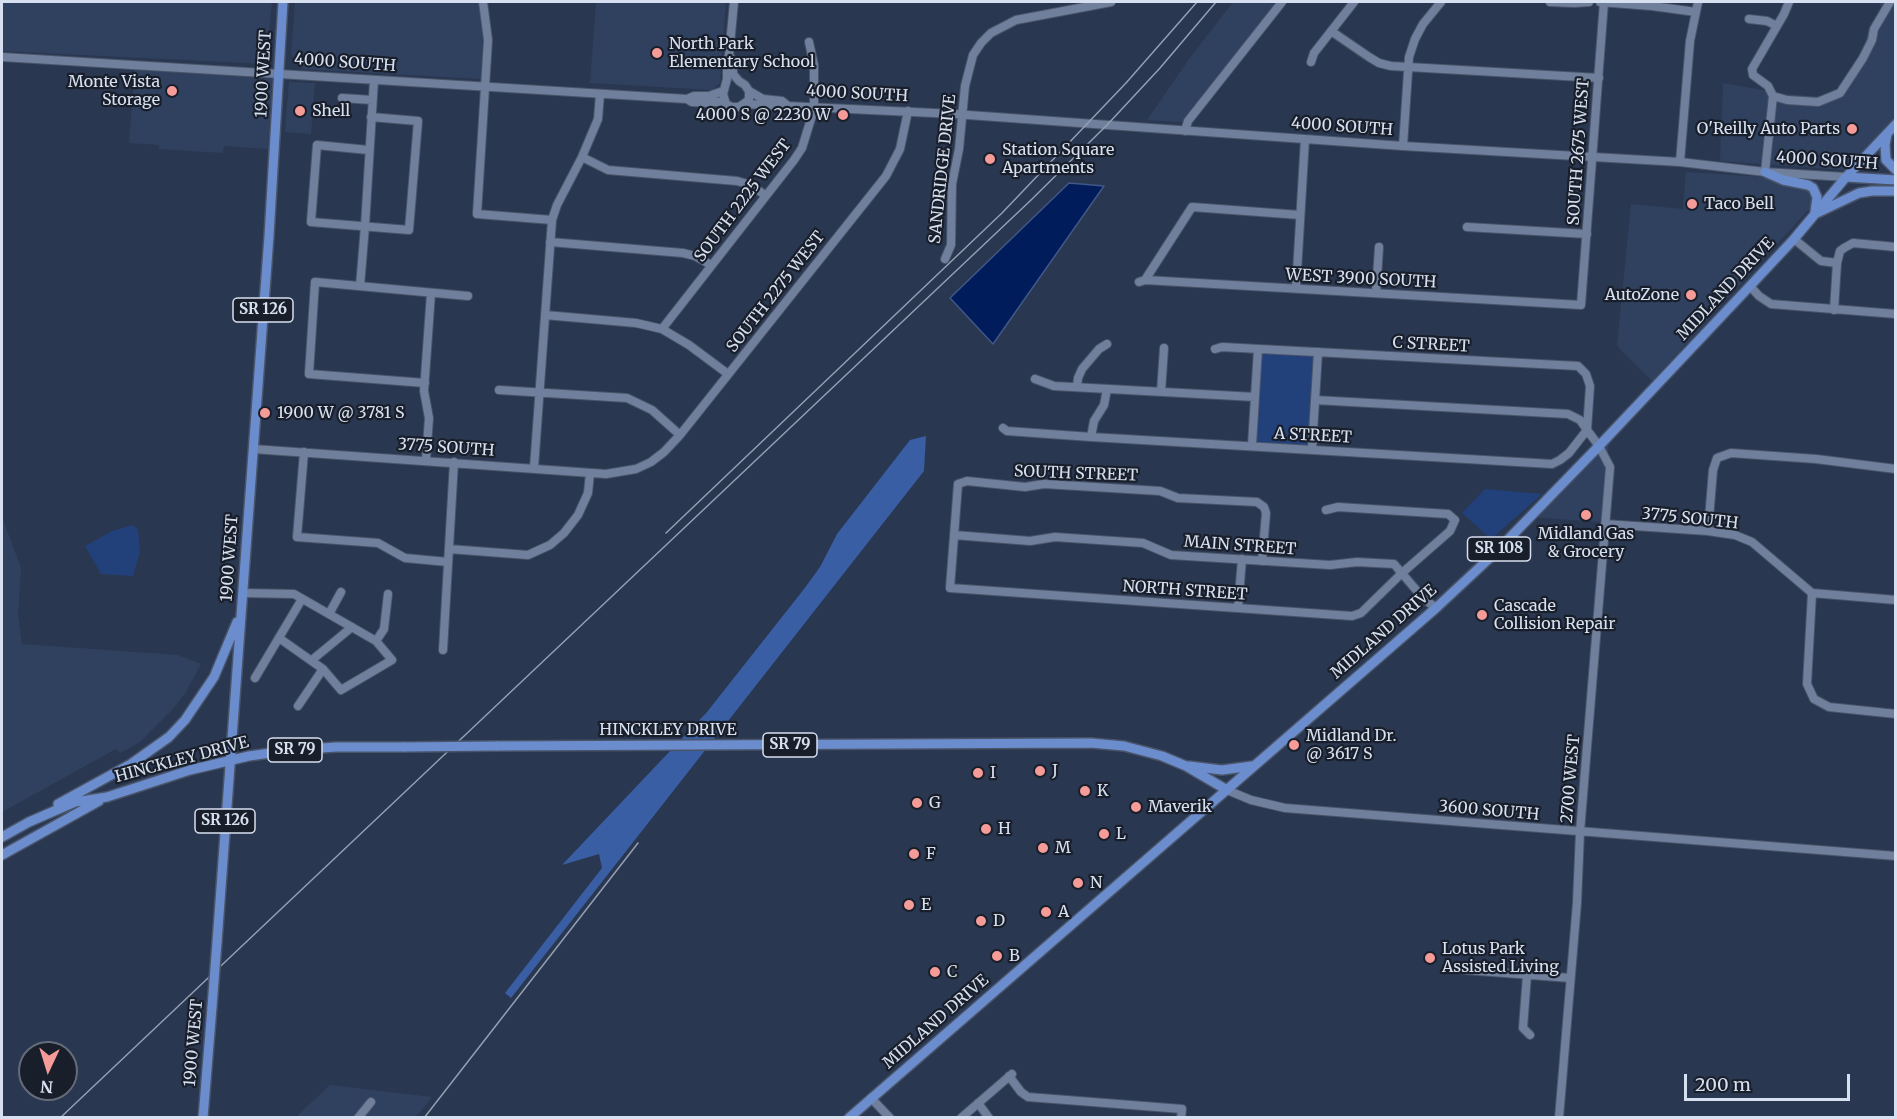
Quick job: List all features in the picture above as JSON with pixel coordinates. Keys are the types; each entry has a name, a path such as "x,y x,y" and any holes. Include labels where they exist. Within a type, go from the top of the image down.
{"main road":[{"name":"1900 WEST","path":"203,1118 268,247 283,2"},
{"name":"MIDLAND DRIVE","path":"849,1118 1436,608 1495,553 1750,286 1896,124"},
{"path":"1888,132 1885,145 1886,160 1896,170"},
{"path":"1765,172 1783,180 1813,188 1817,197 1814,214"},
{"name":"4000 SOUTH","path":"1846,177 1896,180"},
{"path":"1814,214 1859,193 1896,191"},
{"path":"29,822 131,764 169,737 185,720 214,678 240,615"},
{"name":"HINCKLEY DRIVE","path":"2,837 29,822 75,802 107,797 190,770 249,756 336,747 1091,742 1124,746 1162,756 1186,766 1227,790"},
{"path":"1186,766 1222,770 1254,766"},
{"name":"HINCKLEY DRIVE","path":"2,855 107,797"}],"street":[{"path":"483,2 488,40 477,214 552,220"},
{"path":"729,55 733,61 734,74 749,91 749,100 736,108 724,101 734,2"},
{"name":"SANDRIDGE DRIVE","path":"945,259 951,245 952,184 959,149 964,86 973,55 991,33 1016,20 1111,2"},
{"path":"1185,131 1188,121 1282,2"},
{"path":"1311,62 1314,53 1354,2"},
{"path":"1403,146 1409,57 1415,39 1441,2"},
{"path":"1550,2 1589,2"},
{"path":"1600,2 1696,12"},
{"name":"SOUTH 2675 WEST","path":"1581,305 1605,2"},
{"path":"1680,162 1690,41 1698,2"},
{"path":"1765,172 1773,96 1768,86 1753,75 1752,69 1789,2"},
{"path":"1773,96 1787,100 1818,102 1840,93 1863,58 1872,40 1874,29 1890,3"},
{"path":"1749,19 1767,21 1777,26"},
{"path":"1331,31 1379,63 1408,67 1599,78"},
{"name":"SOUTH 2225 WEST","path":"662,328 802,148 814,109 814,65 809,42"},
{"name":"4000 SOUTH","path":"2,57 687,99 694,96 709,96 725,88"},
{"path":"360,286 374,80"},
{"path":"725,88 731,82 739,81"},
{"name":"4000 SOUTH","path":"749,91 763,99 782,101 787,105"},
{"path":"534,468 552,220 598,119 600,94"},
{"path":"342,98 372,100"},
{"name":"4000 SOUTH","path":"687,99 692,102 709,103 724,101"},
{"name":"4000 SOUTH","path":"745,104 777,107 787,105 814,109 908,111 1403,146 1680,162 1765,172 1846,177"},
{"name":"SOUTH 2275 WEST","path":"636,469 651,462 664,452 680,435 886,176 900,149 908,111"},
{"path":"368,150 317,145 311,222 409,230 418,121 371,117"},
{"path":"1296,288 1305,139"},
{"path":"582,157 608,170 737,181 751,185 766,196"},
{"name":"WEST 3900 SOUTH","path":"1300,215 1192,207 1142,281 1581,305"},
{"path":"1467,227 1587,234"},
{"path":"1794,238 1821,261 1837,263"},
{"path":"550,242 683,253 695,256 711,265"},
{"path":"1834,310 1840,251 1853,243 1896,247"},
{"path":"1376,293 1379,247"},
{"path":"425,382 309,374 315,282 468,296"},
{"path":"1750,286 1771,304 1896,314"},
{"path":"426,460 429,418 424,391 431,293"},
{"path":"545,315 636,323 662,328 728,374"},
{"path":"1077,387 1082,369 1099,349 1107,344"},
{"name":"C STREET","path":"1215,349 1222,347 1578,366 1586,374 1590,386 1587,430"},
{"path":"1161,392 1164,348"},
{"path":"1252,446 1258,349"},
{"path":"1312,449 1318,352"},
{"path":"1035,379 1054,386 1255,397"},
{"path":"1091,437 1094,421 1104,405 1107,389"},
{"path":"500,390 627,398 652,410 680,435"},
{"path":"1315,400 1568,414 1580,420 1599,446"},
{"name":"A STREET","path":"1003,428 1007,431 1091,437 1552,464 1569,453 1587,430"},
{"name":"2700 WEST","path":"1559,1118 1610,467 1599,446"},
{"name":"3775 SOUTH","path":"253,449 606,474 636,469"},
{"path":"304,452 297,537 378,543 405,558 448,562"},
{"path":"1708,531 1713,470 1718,458 1731,453 1816,459 1896,469"},
{"path":"442,650 454,462"},
{"path":"449,549 528,555 550,545 564,533 578,514 588,493 590,473"},
{"name":"SOUTH STREET","path":"954,535 958,484 968,481 1025,487 1044,484 1160,491 1178,498 1257,502 1264,507 1266,513 1262,561"},
{"name":"NORTH STREET","path":"954,535 950,588 1352,616 1361,613 1450,531 1455,520 1448,514 1338,507 1326,510"},
{"name":"3775 SOUTH","path":"1605,524 1735,535 1752,542 1812,593"},
{"name":"MAIN STREET","path":"954,535 1030,541 1055,537 1143,543 1171,555 1242,560 1330,565 1357,562 1394,564 1423,598 1436,608"},
{"path":"1238,608 1242,560"},
{"path":"329,614 341,592"},
{"path":"243,593 294,594 376,641 392,660 341,690 323,669 279,638"},
{"path":"1896,600 1812,593 1807,684 1814,699 1829,707 1896,714"},
{"path":"376,641 384,629 388,594"},
{"path":"255,678 302,598"},
{"path":"312,660 352,627"},
{"path":"298,706 323,669"},
{"name":"3600 SOUTH","path":"1227,790 1251,800 1285,808 1896,856"},
{"path":"1466,970 1570,978"},
{"path":"1527,975 1523,1028 1530,1035"},
{"path":"961,1118 1011,1074 1022,1092 1028,1097 1182,1113"},
{"path":"871,1098 890,1118"},
{"path":"358,1118 370,1102"},
{"path":"978,1103 989,1118"}],"shaded area":[{"path":"2,2 272,2 266,64 2,51"},
{"path":"295,2 479,2 483,36 481,79 303,69 291,55"},
{"name":"North Park Elementary School","path":"596,2 726,2 720,83 712,90 590,83"},
{"path":"1233,2 1277,2 1183,122 1147,120 1189,59"},
{"path":"1878,2 1895,2 1895,116 1846,170 1720,161 1723,83 1785,94 1823,97 1836,90 1846,78 1865,43 1868,29 1881,7"},
{"path":"135,69 272,79 268,149 224,146 223,153 159,149 159,145 129,143"},
{"path":"289,82 315,83 311,134 285,132"},
{"path":"1686,172 1810,180 1820,197 1652,381 1617,346 1631,204 1683,209"},
{"path":"1069,183 1104,186 993,344 950,298"},
{"path":"1260,352 1317,355 1311,447 1254,442"},
{"path":"926,436 924,471 511,998 505,993 602,868 599,854 562,865 707,712 804,589 820,567 837,534 910,440"},
{"path":"1609,441 1602,522 1530,517"},
{"path":"1485,489 1542,494 1491,539 1462,513"},
{"path":"2,517 21,568 18,615 22,644 178,655 201,664 186,692 172,710 140,742 120,753 116,749 2,812"},
{"path":"133,525 138,530 140,552 133,576 101,574 85,546 112,531"},
{"path":"330,1085 432,1097 416,1117 295,1118"}],"railway":[{"path":"666,533 1002,213 1126,83 1197,2"},
{"path":"60,1118 1030,201 1107,125 1160,68 1216,2"},
{"path":"424,1118 638,843"}],"place":[{"name":"North Park Elementary School","path":"657,53"},
{"name":"Monte Vista Storage","path":"172,91"},
{"name":"Shell","path":"300,111"},
{"name":"4000 S @ 2230 W","path":"843,115"},
{"name":"O'Reilly Auto Parts","path":"1852,129"},
{"name":"Station Square Apartments","path":"990,159"},
{"name":"Taco Bell","path":"1692,204"},
{"name":"AutoZone","path":"1691,295"},
{"name":"1900 W @ 3781 S","path":"265,413"},
{"name":"Midland Gas & Grocery","path":"1586,515"},
{"name":"Cascade Collision Repair","path":"1482,615"},
{"name":"Midland Dr. @ 3617 S","path":"1294,745"},
{"name":"J","path":"1040,771"},
{"name":"I","path":"978,773"},
{"name":"K","path":"1085,791"},
{"name":"G","path":"917,803"},
{"name":"Maverik","path":"1136,807"},
{"name":"H","path":"986,829"},
{"name":"L","path":"1104,834"},
{"name":"M","path":"1043,848"},
{"name":"F","path":"914,854"},
{"name":"N","path":"1078,883"},
{"name":"E","path":"909,905"},
{"name":"A","path":"1046,912"},
{"name":"D","path":"981,921"},
{"name":"B","path":"997,956"},
{"name":"Lotus Park Assisted Living","path":"1430,958"},
{"name":"C","path":"935,972"}]}
